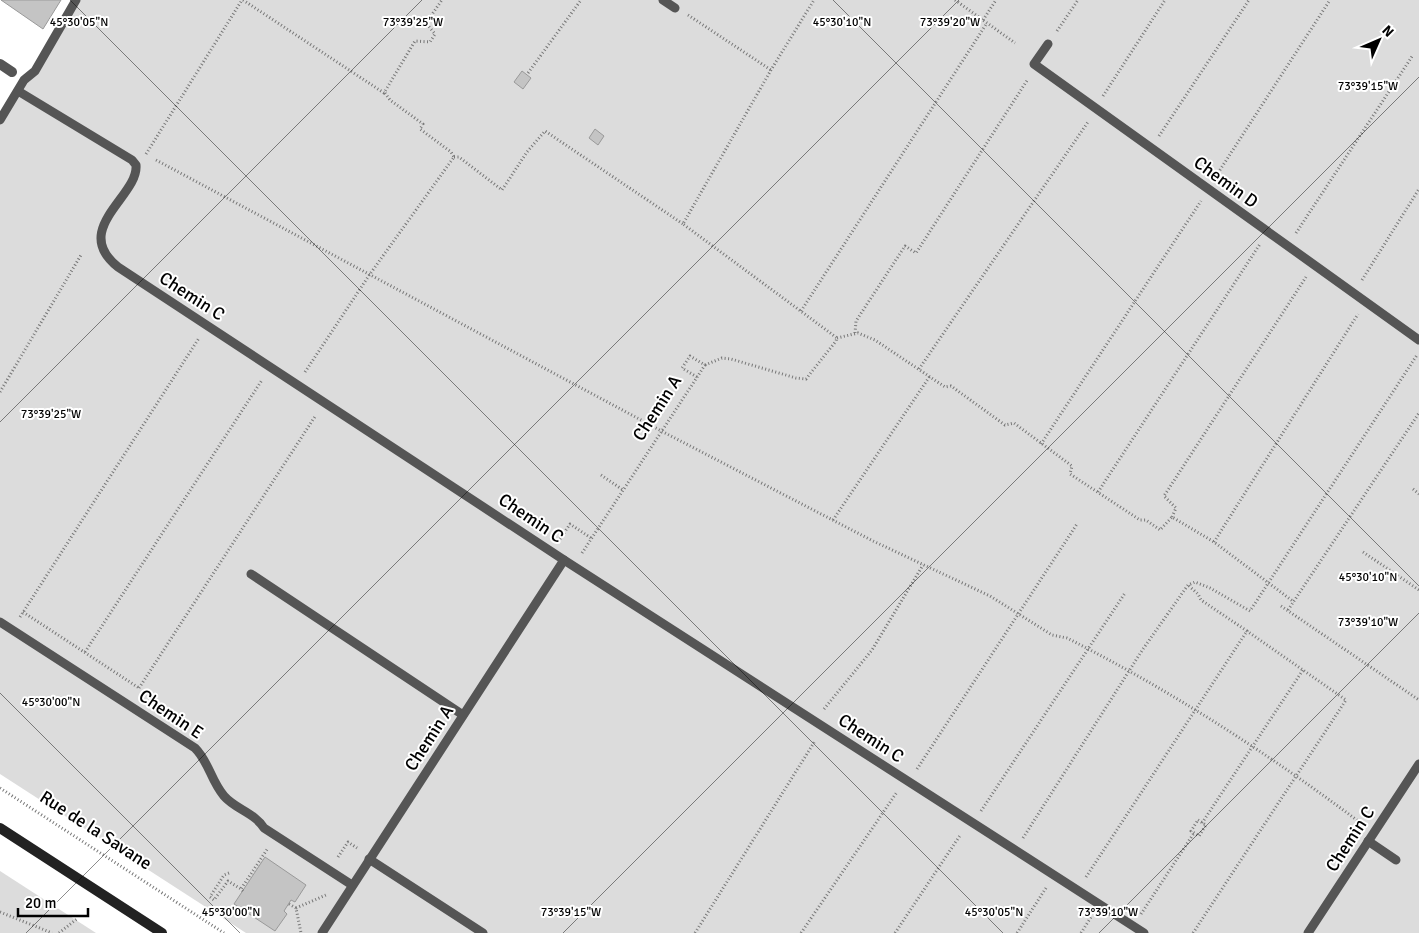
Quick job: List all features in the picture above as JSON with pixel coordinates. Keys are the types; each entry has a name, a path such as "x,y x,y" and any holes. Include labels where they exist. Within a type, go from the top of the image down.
{"street":[{"path":"0,64 12,72"},
{"path":"0,828 162,933"}],"lane":[{"path":"0,120 24,80 35,71 76,0"},
{"path":"663,0 679,10"},
{"name":"Chemin D","path":"1048,44 1034,64 1419,340"},
{"path":"12,72 24,80"},
{"name":"Chemin C","path":"18,91 132,160 136,165 135,174 107,218 102,231 102,245 112,263 564,560 1144,933"},
{"name":"Chemin A","path":"322,933 564,560"},
{"path":"251,574 463,715"},
{"name":"Chemin E","path":"0,622 201,754 217,785 227,799 260,821 264,828 352,885"},
{"name":"Chemin C","path":"1308,933 1419,764"},
{"path":"1368,841 1396,860"},
{"path":"369,859 483,933"}],"path":[{"path":"146,154 242,0 384,93 390,100 423,124 420,128 451,152 454,157"},
{"path":"384,93 415,41 430,42 435,34 426,23 442,0"},
{"path":"528,73 581,0"},
{"path":"683,224 771,70 814,0"},
{"path":"955,0 1015,43"},
{"path":"983,20 996,0"},
{"path":"1063,24 1078,0"},
{"path":"1100,101 1165,0"},
{"path":"1156,140 1249,0"},
{"path":"1213,181 1330,0"},
{"path":"679,10 771,70"},
{"path":"801,311 987,23"},
{"path":"1292,238 1413,54"},
{"path":"855,333 856,321 906,246 916,253 1032,74"},
{"path":"919,369 1092,117"},
{"path":"454,157 459,157 502,190 527,152 545,131 683,224 837,338"},
{"path":"302,376 370,274 454,157"},
{"path":"156,160 833,520 990,596 1052,635 1067,638 1130,670 1296,776 1367,827"},
{"path":"1359,285 1419,190"},
{"path":"1041,444 1204,196"},
{"path":"1098,492 1263,239"},
{"path":"0,392 81,255"},
{"path":"837,338 855,333 876,340 945,387 951,386 1005,425 1014,424 1072,466 1070,474 1140,520 1146,520 1160,530 1176,508 1164,496 1309,272"},
{"path":"1214,542 1361,309"},
{"path":"12,630 202,334"},
{"path":"704,366 722,358 731,359 796,378 806,379 834,346 837,338"},
{"path":"1020,842 1130,670 1188,586 1195,582 1250,610 1269,584 1419,351"},
{"name":"Chemin A","path":"579,558 662,430 697,377 704,366 690,356 682,368 697,377"},
{"path":"85,652 265,375"},
{"path":"833,520 930,376"},
{"path":"130,706 140,692 139,688 319,410"},
{"path":"1288,610 1419,413"},
{"path":"601,475 623,490"},
{"path":"1413,489 1419,494"},
{"path":"1172,516 1214,542 1294,602"},
{"path":"558,544 570,524 592,538"},
{"path":"914,774 1077,524"},
{"path":"1363,552 1419,590"},
{"path":"821,714 861,666 923,565"},
{"path":"1188,586 1198,594 1201,600 1346,700 1193,933"},
{"path":"978,816 1125,592"},
{"path":"1282,606 1419,700"},
{"path":"23,612 139,688"},
{"path":"1082,883 1246,631"},
{"path":"1202,823 1303,670"},
{"path":"695,933 819,735"},
{"name":"Rue de la Savane","path":"0,788 224,933"},
{"path":"801,933 900,788"},
{"path":"1198,820 1206,825 1199,836 1194,833 1191,831 1198,820"},
{"path":"895,933 964,829"},
{"path":"1137,919 1194,833"},
{"path":"229,872 224,875 210,897 214,900 228,881 242,890 272,842"},
{"path":"335,862 348,842 360,850"},
{"path":"1017,933 1049,884"},
{"path":"296,908 332,893"},
{"path":"289,904 296,908 301,933"},
{"path":"0,912 52,933"},
{"path":"1081,933 1094,913"},
{"path":"59,933 78,918"}],"shaded area":[{"path":"72,0 1419,0 1419,933 246,933 0,774 0,124"},
{"path":"0,871 96,933 0,933"}],"building":[{"path":"1,0 61,0 43,29"},
{"path":"522,71 531,78 523,89 514,82"},
{"path":"595,129 604,136 598,145 589,138"},
{"path":"265,857 306,885 295,902 291,900 284,911 287,914 275,931 234,904"}]}
